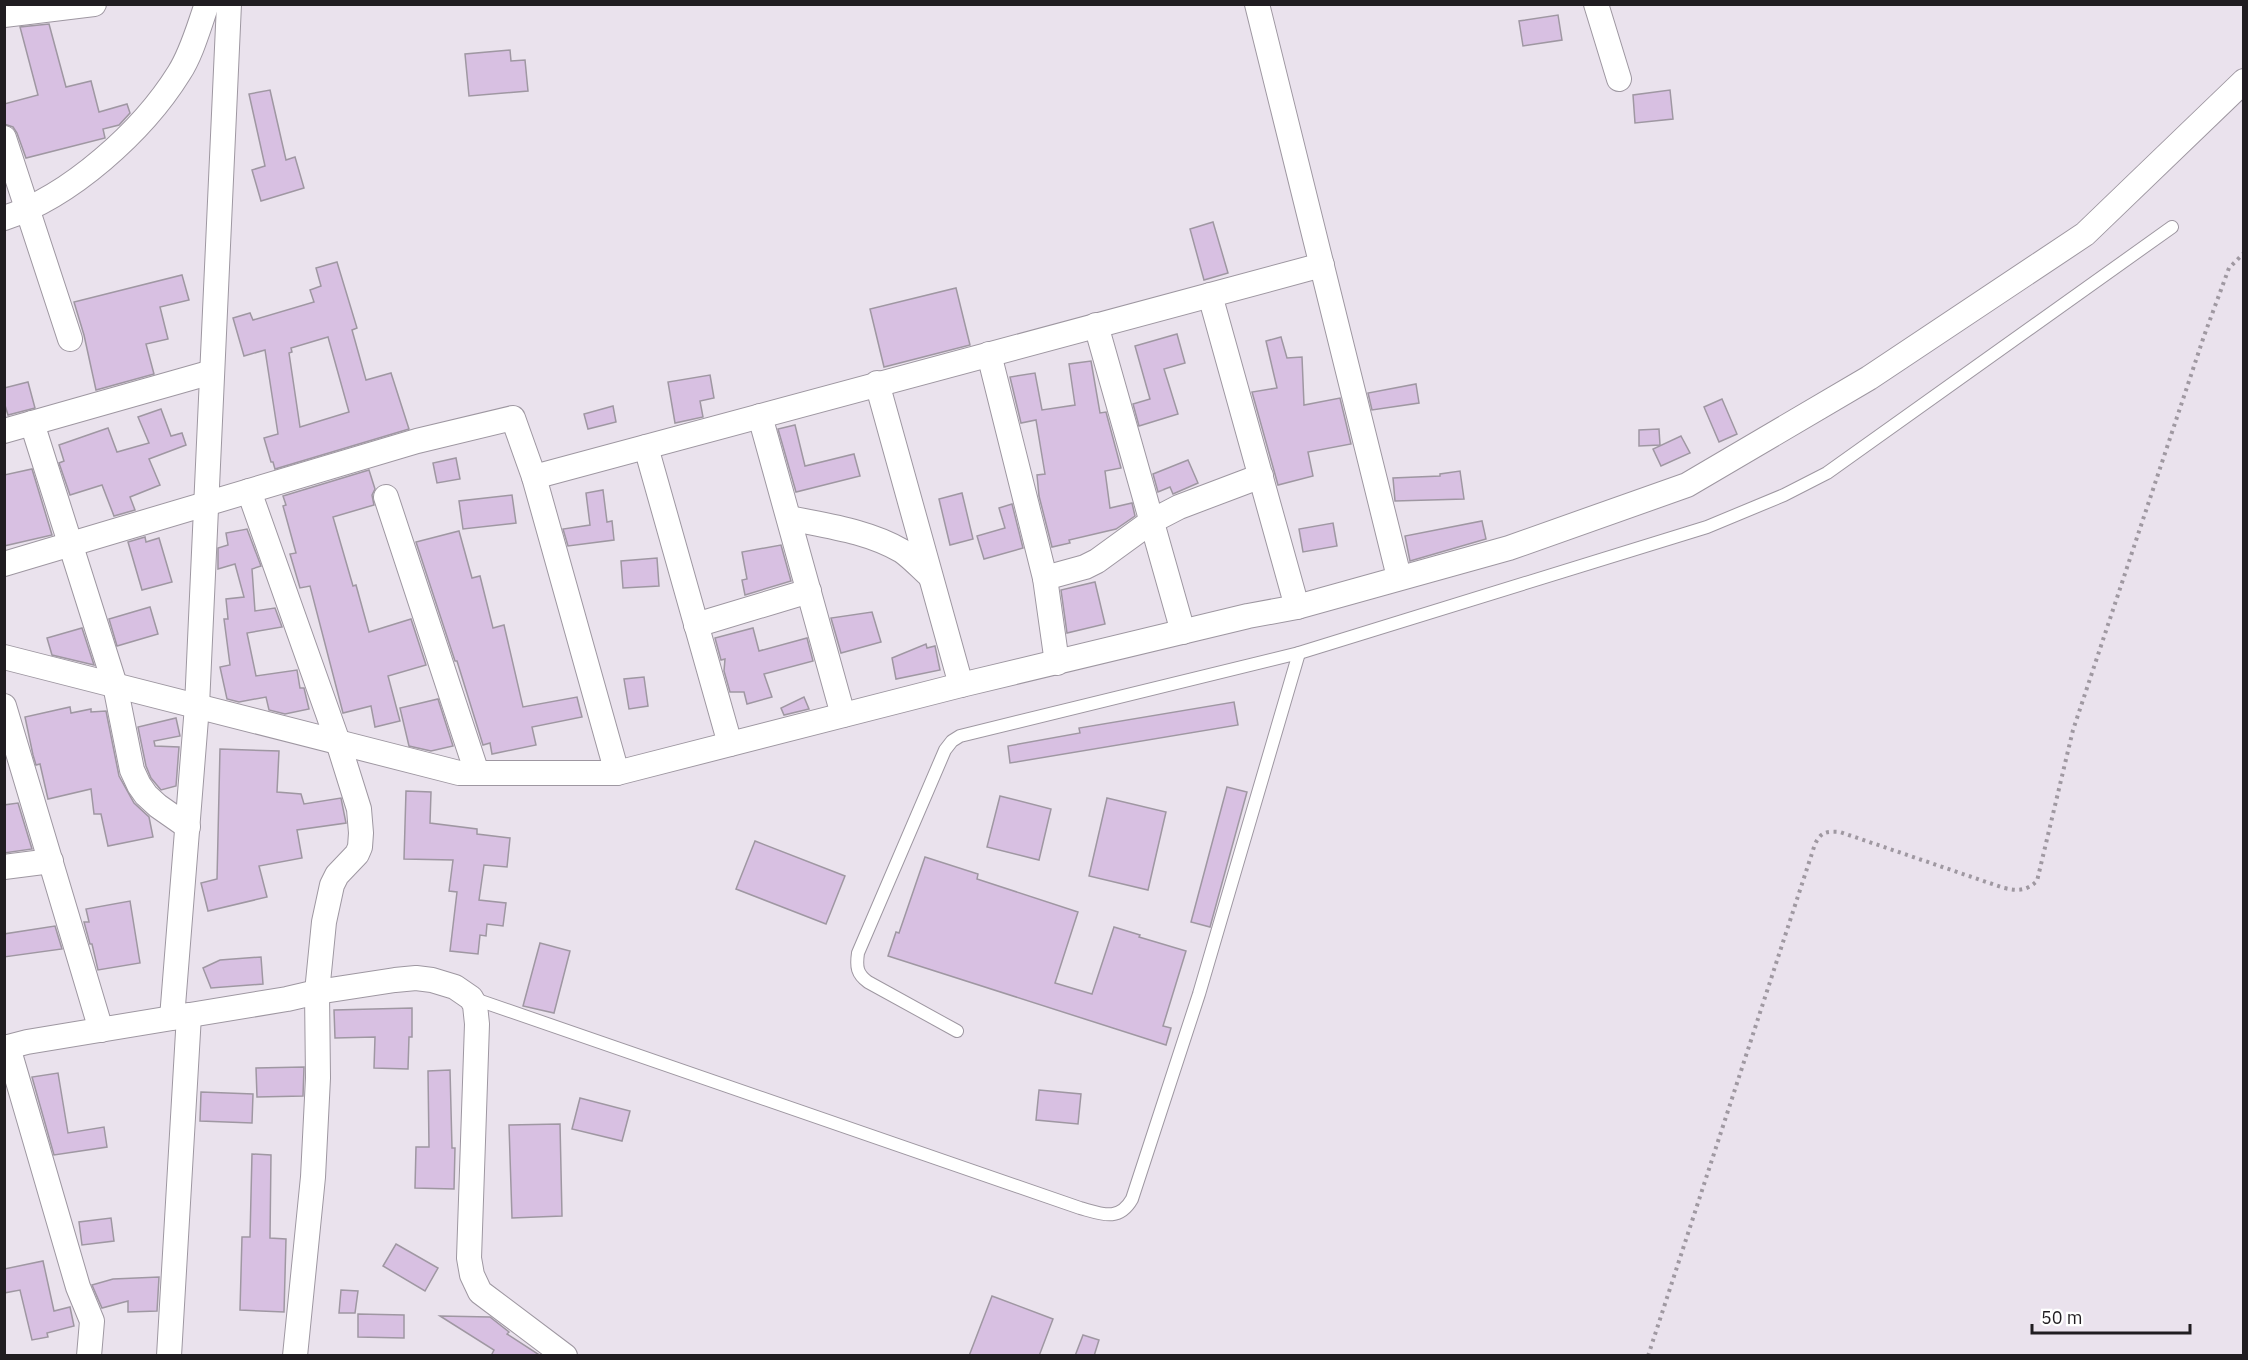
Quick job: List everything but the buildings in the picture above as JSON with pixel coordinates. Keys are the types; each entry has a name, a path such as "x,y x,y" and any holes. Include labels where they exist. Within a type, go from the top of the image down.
{"street":[{"path":"4,15 94,4"},
{"path":"4,218 29,210 71,185 108,154 148,113 180,72 207,4"},
{"path":"169,1356 188,827 198,706 229,4"},
{"path":"1257,4 1400,577"},
{"path":"1596,4 1619,79"},
{"path":"4,657 459,773 617,773 960,685 1298,607 1400,577 1509,549 1687,485 1869,378 2085,234 2244,81"},
{"path":"4,138 70,339"},
{"path":"534,477 1322,265"},
{"path":"1210,295 1298,607"},
{"path":"1096,325 1183,632"},
{"path":"989,354 1045,578 1057,663"},
{"path":"4,431 212,372"},
{"path":"877,383 960,685"},
{"path":"760,416 843,715"},
{"path":"4,564 417,441 513,418 534,477 617,773"},
{"path":"32,423 115,685 132,770 138,785 158,806 188,827"},
{"path":"646,447 730,744"},
{"path":"1045,578 1085,567 1097,561 1152,521 1197,500 1261,476"},
{"path":"249,491 338,742 359,808 361,840 357,855 337,875 332,885 324,922 317,992 318,1078 313,1177 296,1356"},
{"path":"386,497 477,773"},
{"path":"789,518 855,532 882,541 903,552 930,576"},
{"path":"696,625 809,591"},
{"path":"4,706 102,1030"},
{"path":"4,867 51,861"},
{"path":"89,1356 92,1321 78,1287 6,1048 317,992 416,978 455,987 471,998 475,1005 477,1024 469,1258 472,1275 480,1292 565,1356"}],"lane":[{"path":"957,1031 868,982 860,976 856,962 945,750 952,741 974,731 1299,653 1707,527 1784,495 1827,473 1853,455 2172,226"},
{"path":"471,998 1080,1208 1101,1214 1120,1213 1127,1208 1132,1199 1199,994 1299,653"}],"path":[{"path":"1648,1356 1815,844 1821,834 1826,831 1840,832 2017,891 2030,888 2037,881 2073,729 2204,336 2229,268 2244,253"}]}
